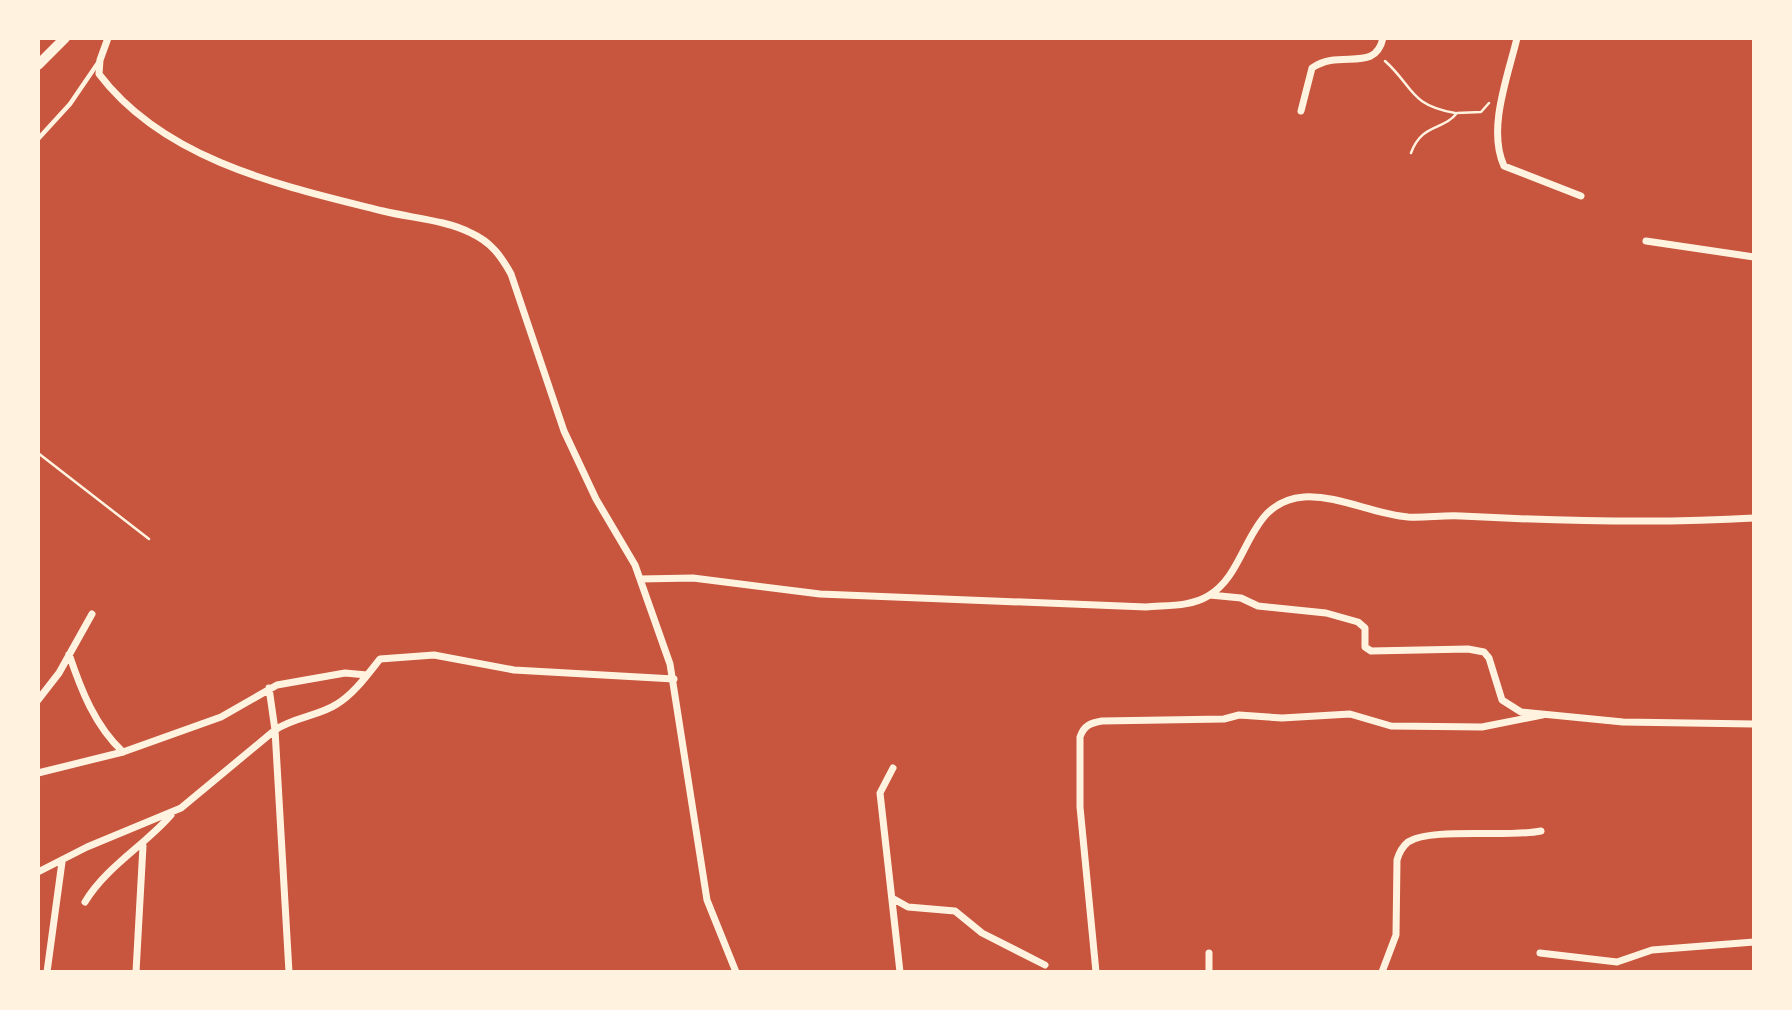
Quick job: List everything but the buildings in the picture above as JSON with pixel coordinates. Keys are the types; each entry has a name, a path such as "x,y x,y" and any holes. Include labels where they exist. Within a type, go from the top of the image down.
{"street":[{"path":"38,65 65,38"},
{"path":"108,38 100,60 99,74 147,122 196,152 240,171 380,210 469,231 499,252 512,274 564,431 640,579 674,680 707,900 722,943 736,971"},
{"path":"1301,111 1310,74 1316,65 1335,57 1364,58 1379,52 1383,38"},
{"path":"1517,38 1504,89 1498,141 1504,166 1581,196"},
{"path":"1646,241 1754,257"},
{"path":"640,579 693,578 820,594 1146,607 1194,603 1210,595 1228,575 1250,533 1269,512 1284,502 1303,497 1325,498 1411,517 1443,515 1552,520 1704,521 1754,518"},
{"path":"1210,595 1241,598 1258,606 1347,617 1365,628 1368,650 1468,649 1484,652 1489,658 1503,700 1521,712 1623,722 1754,724"},
{"path":"38,700 92,614"},
{"path":"69,654 78,683 100,727 123,752"},
{"path":"85,902 100,881 181,808 275,730 288,721 335,705 367,676 380,659 434,654 514,670 674,680"},
{"path":"38,773 123,752 220,717 269,688 293,680 345,673 367,676"},
{"path":"269,688 275,730 289,971"},
{"path":"1096,971 1080,807 1080,737 1083,729 1090,724 1102,721 1224,719 1239,715 1282,718 1350,714 1391,726 1482,727 1542,715"},
{"path":"893,768 880,793 900,971"},
{"path":"38,872 87,847 181,808"},
{"path":"1382,971 1396,935 1397,860 1399,852 1408,843 1439,835 1525,835 1541,831"},
{"path":"136,971 143,845"},
{"path":"47,971 62,862"},
{"path":"892,898 908,906 955,911 982,933 1045,965"},
{"path":"1540,953 1617,962 1652,950 1754,942"},
{"path":"1209,953 1209,971"}],"lane":[{"path":"38,139 70,104 100,60"}],"path":[{"path":"1379,52 1415,98 1434,108 1457,114 1481,112 1504,89"},
{"path":"1411,153 1419,137 1457,114"},
{"path":"38,453 149,539"}]}
